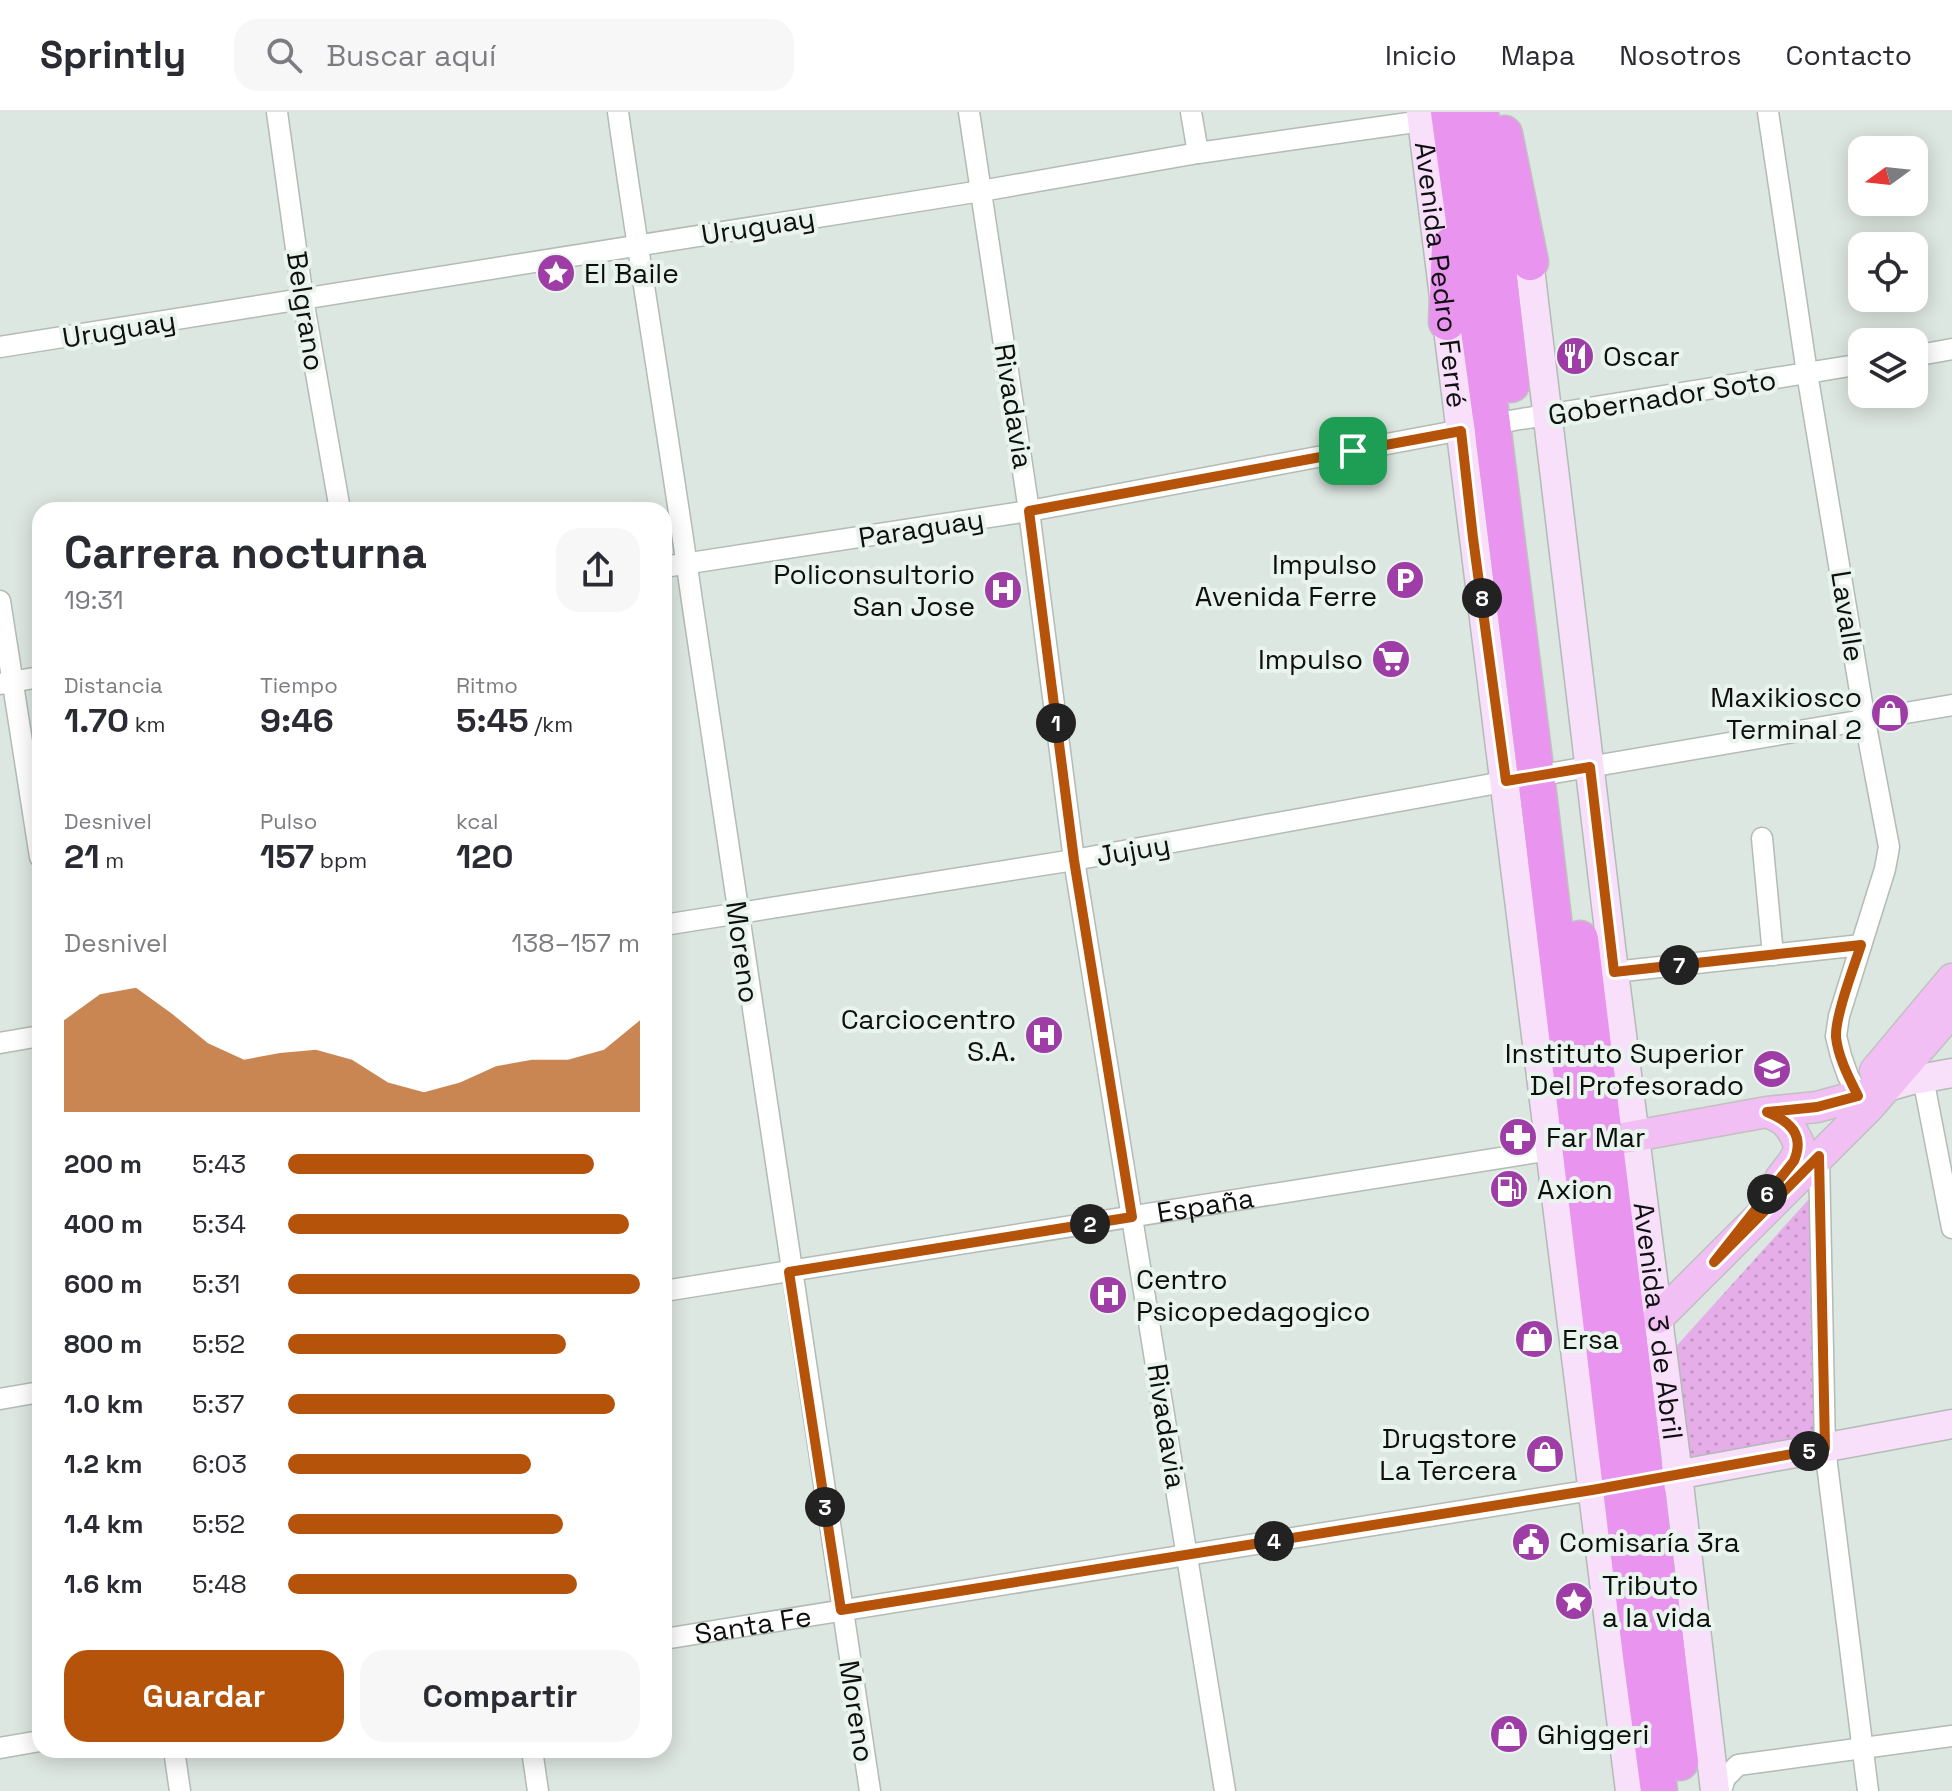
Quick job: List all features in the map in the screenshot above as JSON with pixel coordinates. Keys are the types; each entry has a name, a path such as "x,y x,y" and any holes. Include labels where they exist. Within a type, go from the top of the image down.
{"highway":[{"name":"Avenida Pedro Ferré","path":"1480,112 1504,423 1592,1144"},
{"path":"1499,112 1530,262"},
{"name":"Avenida Pedro Ferré","path":"1435,114 1504,423"},
{"path":"1435,114 1450,265 1447,322"},
{"name":"Avenida 3 de Abril","path":"1592,1144 1634,1482 1684,1791"},
{"name":"Avenida 3 de Abril","path":"1634,1482 1659,1791"}],"main road":[{"name":"Avenida Pedro Ferré","path":"1511,112 1530,262 1504,423 1473,538 1614,972 1592,1144"},
{"name":"Avenida Pedro Ferré","path":"1447,322 1504,423"},
{"name":"Avenida Pedro Ferré","path":"1548,774 1592,1144"},
{"path":"1870,1097 1908,1030 1952,979"},
{"path":"1658,1318 1819,1156 1952,1011"},
{"path":"1952,1073 1923,1078 1870,1097 1592,1144 1572,1324 1634,1482 1952,1424"},
{"path":"1714,1262 1794,1161 1798,1151 1799,1144 1790,1125 1767,1112"},
{"name":"Avenida 3 de Abril","path":"1592,1144 1658,1318 1634,1482 1630,1791"},
{"name":"Avenida 3 de Abril","path":"1634,1482 1718,1791"}],"street":[{"name":"Belgrano","path":"277,112 303,299 339,502"},
{"name":"Moreno","path":"618,112 687,563 789,1272 870,1791"},
{"name":"Rivadavia","path":"969,112 1029,511 1074,860 1225,1791"},
{"path":"1191,112 1198,153"},
{"name":"Lavalle","path":"1768,112 1807,373 1889,847 1885,869 1839,1016 1836,1036 1848,1076 1870,1097"},
{"name":"Uruguay","path":"0,347 981,191 1435,114"},
{"path":"1928,353 1952,349"},
{"name":"Gobernador Soto","path":"1504,423 1848,366"},
{"name":"Paraguay","path":"672,566 1029,511 1504,423"},
{"path":"0,601 6,683 32,816"},
{"path":"6,683 32,678"},
{"name":"Jujuy","path":"672,924 1074,860 1952,705"},
{"path":"1762,838 1773,955"},
{"path":"1614,972 1861,945"},
{"path":"0,1043 32,1037"},
{"path":"1923,1078 1952,1228"},
{"name":"España","path":"672,1290 1592,1144"},
{"path":"1819,1156 1825,1448 1868,1791"},
{"path":"0,1399 32,1393"},
{"name":"Santa Fe","path":"672,1638 1634,1482"},
{"path":"1718,1791 1738,1765 1952,1736"},
{"path":"0,1748 32,1742"},
{"path":"175,1758 180,1791"},
{"path":"533,1758 538,1791"}],"shaded area":[{"path":"1809,1199 1816,1441 1687,1464 1671,1352"}],"place":[{"name":"El Baile","path":"556,273"},
{"name":"Oscar","path":"1575,356"},
{"name":"Impulso Avenida Ferre","path":"1405,580"},
{"name":"Policonsultorio San Jose","path":"1003,590"},
{"name":"Impulso","path":"1391,659"},
{"name":"Maxikiosco Terminal 2","path":"1890,713"},
{"name":"Carciocentro S.A.","path":"1044,1035"},
{"name":"Instituto Superior Del Profesorado","path":"1772,1069"},
{"name":"Far Mar","path":"1518,1137"},
{"name":"Axion","path":"1509,1189"},
{"name":"Centro Psicopedagogico","path":"1108,1295"},
{"name":"Ersa","path":"1534,1339"},
{"name":"Drugstore La Tercera","path":"1545,1454"},
{"name":"Comisaría 3ra","path":"1531,1542"},
{"name":"Tributo a la vida","path":"1574,1601"},
{"name":"Ghiggeri","path":"1509,1734"}],"route":[{"path":"1461,431 1506,781 1590,767 1614,972 1861,945 1839,1016 1836,1036 1848,1076 1858,1096 1817,1107 1767,1112 1790,1125 1799,1144 1798,1151 1794,1161 1714,1262 1819,1156 1825,1448 1592,1490 841,1610 789,1272 1132,1217 1074,860 1029,511 1353,451 1461,431"}]}
